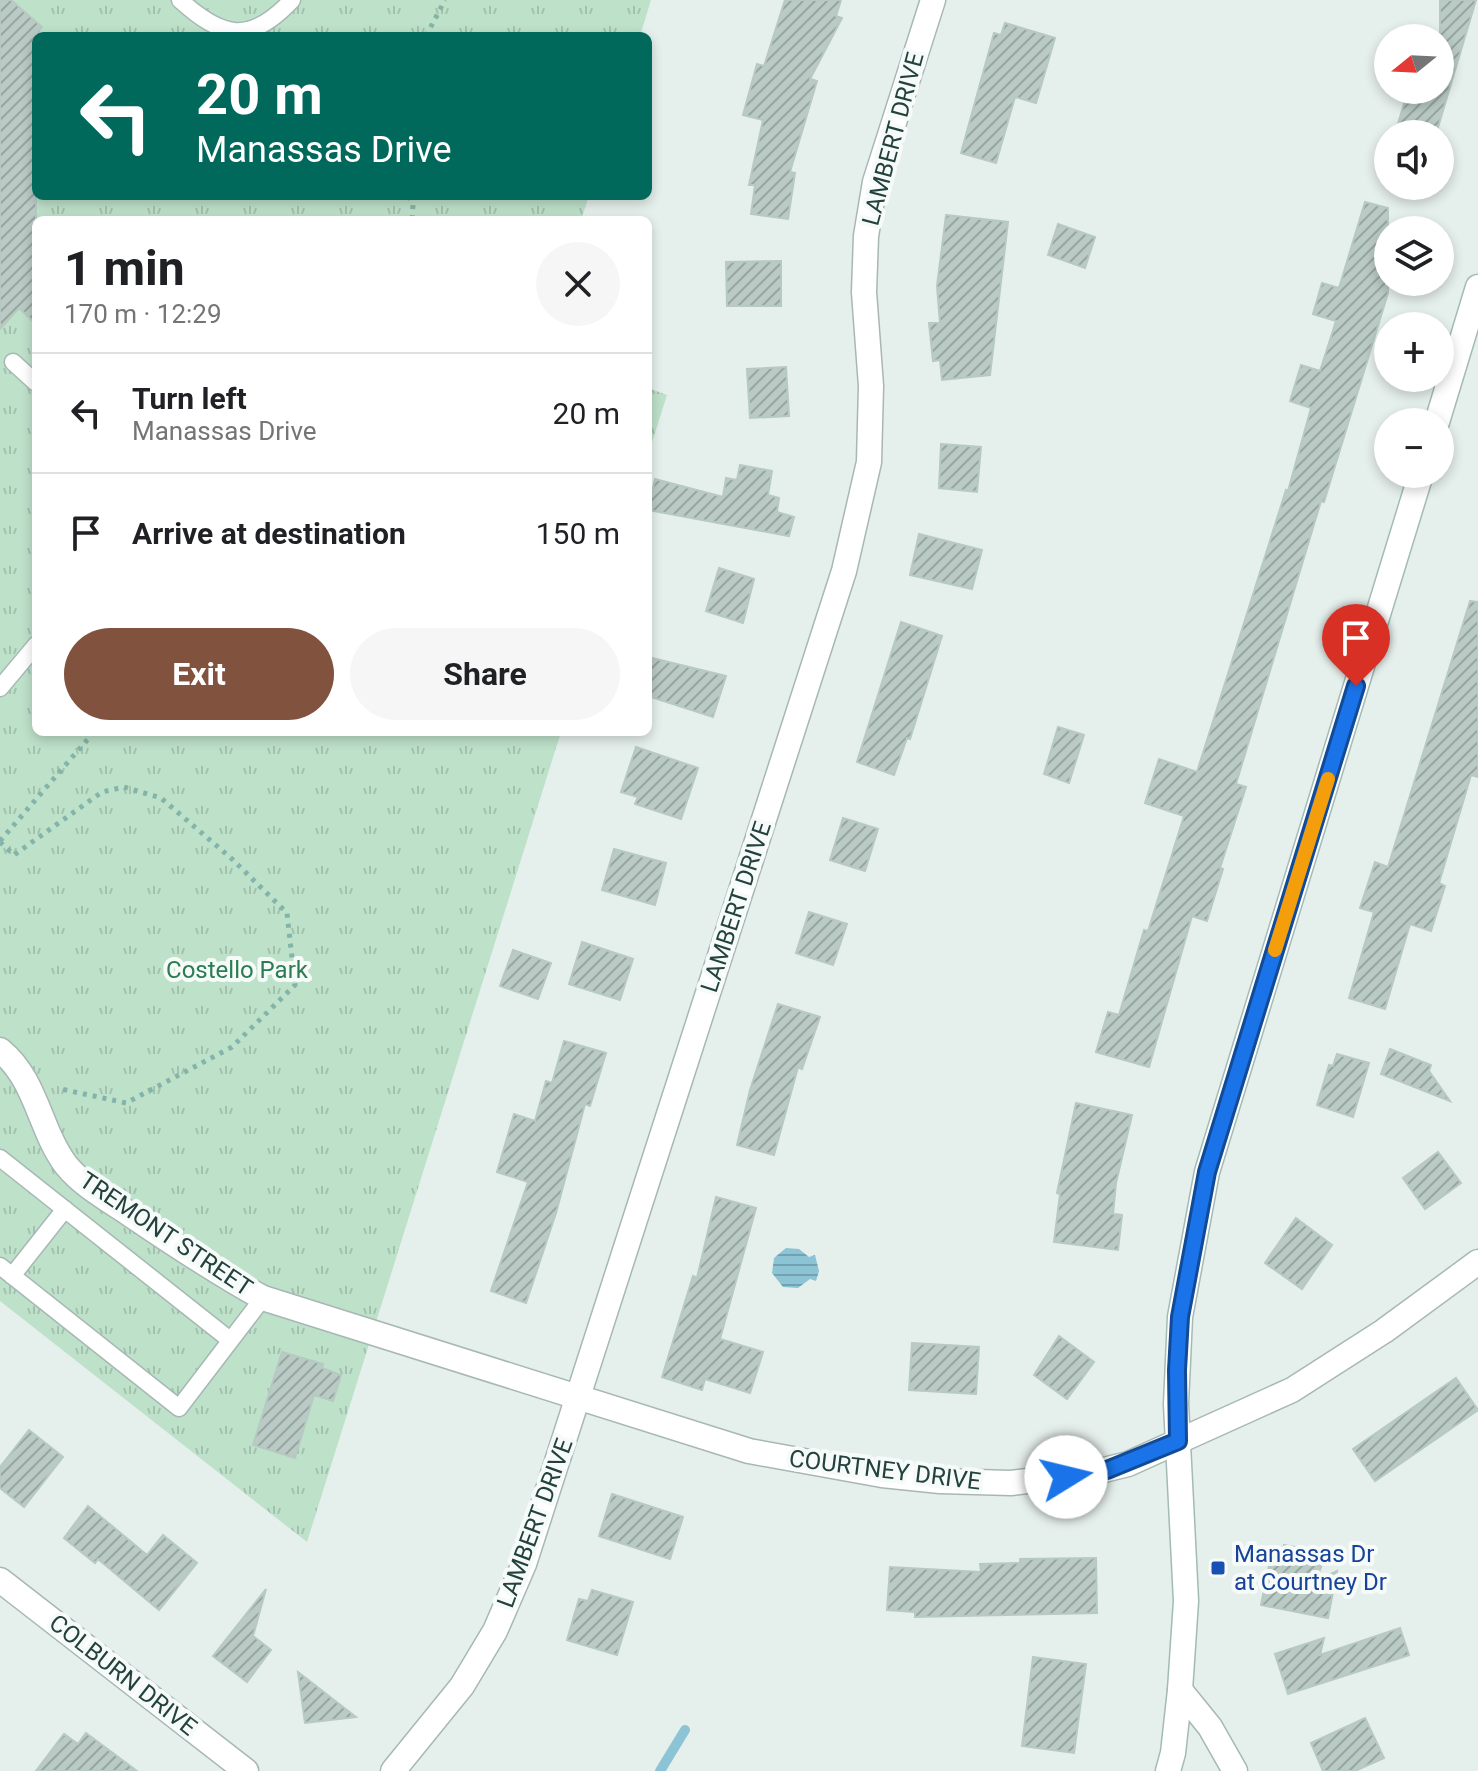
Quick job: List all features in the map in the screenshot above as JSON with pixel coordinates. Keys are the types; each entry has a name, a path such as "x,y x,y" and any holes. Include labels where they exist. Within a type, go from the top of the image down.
{"street":[{"name":"LAMBERT DRIVE","path":"393,1771 462,1686 495,1631 524,1564 844,571 869,462 871,386 864,292 866,236 875,182 933,0"},
{"path":"1441,408 1478,287"},
{"path":"1168,1771 1180,1690 1186,1601 1178,1441 1180,1317 1207,1172 1417,488"},
{"name":"TREMONT STREET","path":"0,1050 29,1086 51,1141 67,1167 90,1187 202,1263 263,1298 579,1399"},
{"name":"COURTNEY DRIVE","path":"579,1399 749,1451 843,1469 940,1481 1011,1483 1092,1473 1128,1464 1292,1390 1320,1374 1478,1262"},
{"name":"COLBURN DRIVE","path":"0,1580 246,1771"},
{"path":"1180,1690 1210,1727 1235,1771"}],"lane":[{"path":"180,0 195,14 222,30 245,31 266,24 292,0"},
{"path":"13,362 32,379"},
{"path":"0,688 32,650"},
{"path":"0,1158 230,1340"},
{"path":"65,1209 6,1271 179,1408 263,1298"}],"path":[{"path":"428,32 445,0"},
{"path":"35,1097 55,1088 126,1103 232,1047 295,985 287,913 232,859 161,798 124,787 102,792 14,855 0,842 91,736"}],"green space":[{"name":"Costello Park","path":"0,0 651,0 641,32 32,32 32,200 588,200 582,216 32,216 32,736 560,736 307,1542 0,1301"},
{"path":"652,389 667,395 652,442"}],"water":[{"path":"786,1248 799,1249 809,1257 815,1255 819,1271 816,1281 810,1279 798,1288 783,1287 772,1273 774,1258"}],"building":[{"path":"0,0 11,0 42,27 32,32 32,200 36,200 36,216 32,216 32,320 19,308 0,329"},
{"path":"785,0 841,0 836,16 842,18 810,79 817,81 790,172 795,173 788,219 751,214 755,185 749,185 763,120 743,115 757,64 764,66"},
{"path":"1440,0 1476,0 1454,74 1454,24 1440,24"},
{"path":"1005,23 1055,38 1036,103 1015,97 996,163 961,153 994,33 1001,35"},
{"path":"1404,104 1445,104 1440,120 1399,120"},
{"path":"1365,202 1388,208 1388,216 1374,216 1374,296 1387,296 1382,312 1374,312 1374,339 1324,502 1321,501 1236,784 1246,787 1207,921 1192,916 1149,1067 1096,1052 1108,1012 1119,1015 1144,930 1148,931 1184,816 1145,803 1159,759 1197,772 1288,491 1311,408 1290,401 1301,365 1320,371 1336,321 1313,314 1322,283 1339,288"},
{"path":"946,215 1008,222 990,375 942,380 940,360 933,361 929,323 940,323 937,286"},
{"path":"1058,224 1095,237 1085,268 1048,255"},
{"path":"781,261 781,306 727,306 726,262"},
{"path":"786,367 789,416 750,418 747,369"},
{"path":"941,444 981,447 977,492 939,488"},
{"path":"740,465 772,471 768,495 779,498 777,512 794,517 789,536 652,511 655,479 723,497 726,478 737,480"},
{"path":"919,534 982,550 972,589 910,575"},
{"path":"719,568 754,579 743,623 706,611"},
{"path":"1470,601 1478,602 1478,777 1471,775 1439,883 1445,886 1431,931 1410,924 1385,1009 1349,998 1374,912 1360,908 1375,862 1388,867"},
{"path":"901,622 942,636 910,739 907,738 894,775 857,762"},
{"path":"652,658 726,676 713,717 652,697"},
{"path":"1058,727 1084,735 1069,783 1044,774"},
{"path":"636,747 698,768 681,819 635,804 638,797 621,792"},
{"path":"843,818 878,829 865,871 830,860"},
{"path":"614,849 666,863 655,905 602,890"},
{"path":"809,912 847,924 833,965 796,953"},
{"path":"582,942 633,959 620,1000 569,984"},
{"path":"513,950 551,963 538,999 500,986"},
{"path":"778,1004 820,1017 802,1069 798,1067 774,1155 737,1145 750,1090"},
{"path":"564,1041 606,1053 590,1106 585,1104 556,1213 526,1303 491,1291 528,1182 497,1172 514,1114 535,1121 546,1081 552,1083"},
{"path":"1390,1049 1431,1065 1429,1071 1450,1101 1381,1074"},
{"path":"1337,1054 1369,1063 1353,1117 1317,1105 1329,1065 1333,1066"},
{"path":"1076,1103 1132,1115 1116,1183 1113,1214 1122,1215 1118,1250 1054,1242 1060,1194 1057,1193"},
{"path":"1438,1152 1461,1183 1425,1209 1403,1178"},
{"path":"716,1197 756,1208 720,1339 763,1352 750,1393 705,1379 702,1390 662,1377 693,1276 697,1278"},
{"path":"1296,1218 1332,1245 1302,1289 1265,1263"},
{"path":"1059,1336 1094,1362 1067,1399 1034,1375"},
{"path":"912,1343 979,1347 976,1394 909,1390"},
{"path":"282,1352 323,1364 322,1368 341,1375 333,1401 314,1395 295,1458 253,1445"},
{"path":"1456,1378 1478,1410 1375,1481 1353,1449"},
{"path":"29,1430 63,1457 24,1507 0,1488 0,1467"},
{"path":"612,1494 683,1517 670,1559 599,1536"},
{"path":"88,1506 147,1555 163,1535 197,1563 159,1610 98,1559 95,1563 64,1538"},
{"path":"1284,1545 1326,1553 1316,1581 1337,1571 1328,1618 1261,1605 1270,1561 1280,1563"},
{"path":"1096,1558 1097,1613 915,1617 915,1612 887,1610 890,1567 981,1572 980,1564 1020,1563 1020,1559"},
{"path":"266,1589 253,1636 271,1650 247,1682 213,1656"},
{"path":"592,1590 633,1602 617,1655 567,1640 579,1599 588,1601"},
{"path":"1400,1628 1409,1655 1288,1694 1275,1654 1324,1638 1320,1655"},
{"path":"1033,1657 1086,1664 1074,1753 1022,1746"},
{"path":"298,1672 356,1717 305,1723"},
{"path":"1365,1718 1384,1758 1355,1771 1323,1771 1311,1743"},
{"path":"86,1733 137,1771 36,1771 64,1734 78,1744"}],"waterway":[{"path":"660,1771 685,1730"}],"slow traffic":[{"path":"1275,950 1328,779"}],"place":[{"name":"Manassas Dr at Courtney Dr","path":"1218,1568"}],"route":[{"path":"1066,1477 1128,1464 1178,1441 1176,1404 1180,1317 1207,1172 1356,686"}]}
